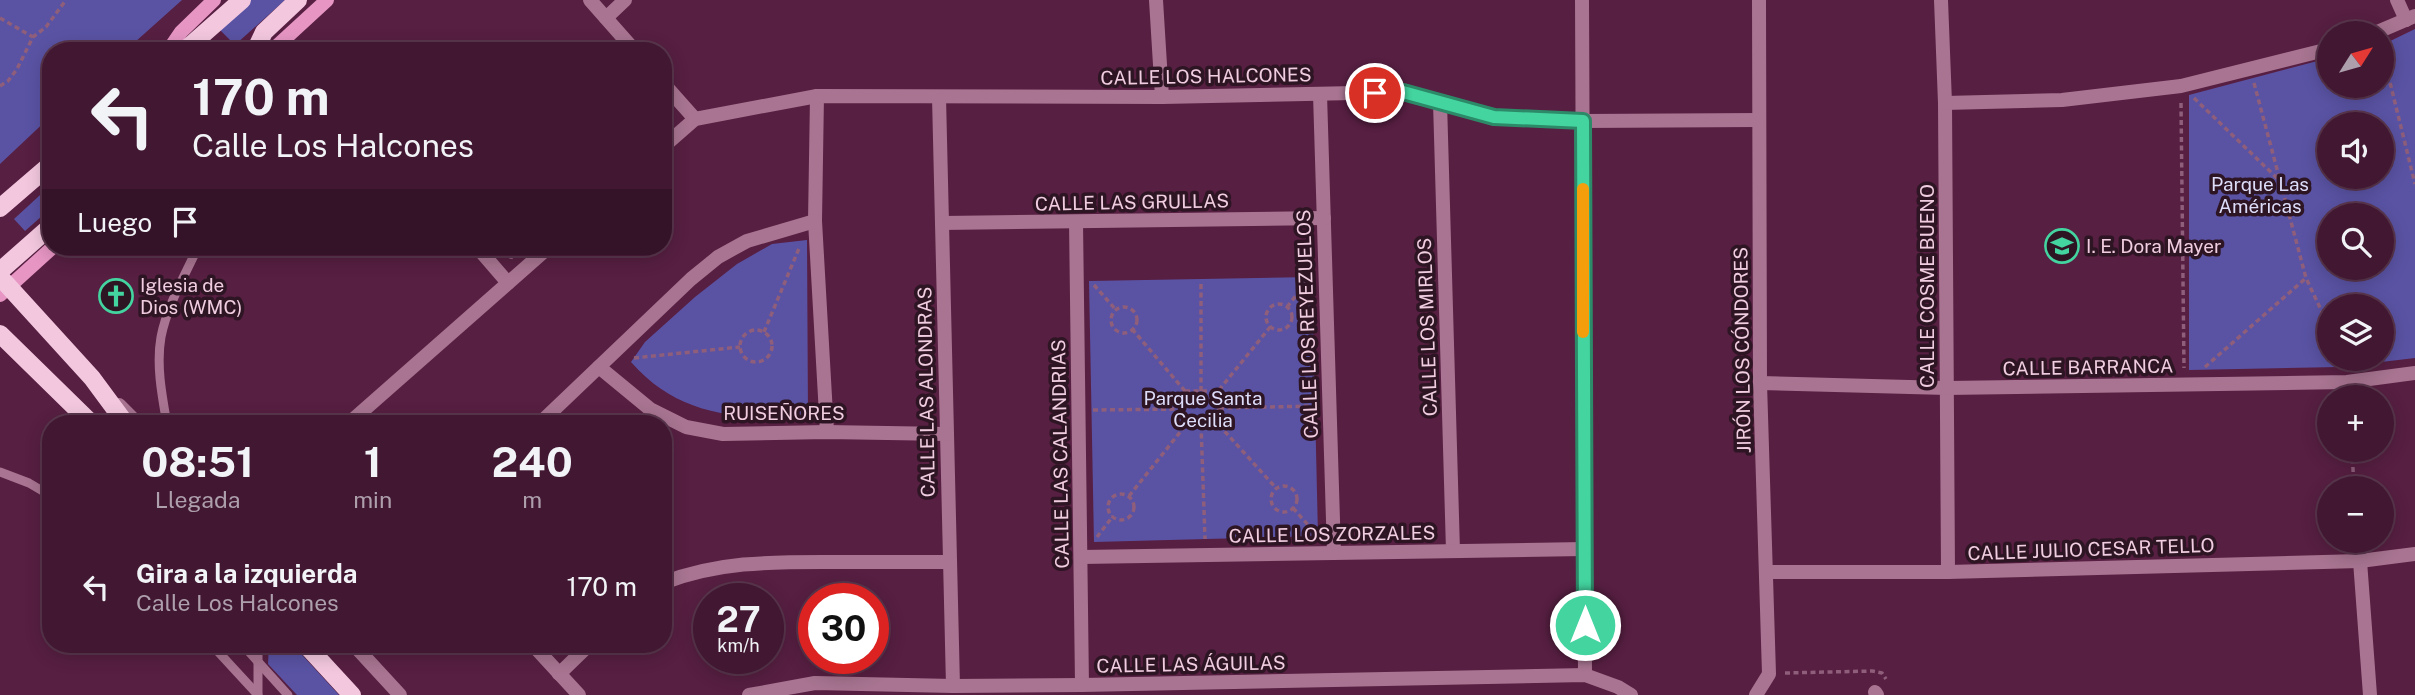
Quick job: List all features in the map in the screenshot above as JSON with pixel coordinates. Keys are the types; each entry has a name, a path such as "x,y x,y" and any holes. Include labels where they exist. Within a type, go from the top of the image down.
{"main road":[{"path":"174,42 214,0"},
{"path":"194,42 242,0"},
{"path":"259,42 264,32 298,0"},
{"path":"280,42 327,0"},
{"path":"0,208 42,172"},
{"path":"0,271 42,234"},
{"path":"42,256 3,286 92,378 119,415"},
{"path":"0,334 83,415"},
{"path":"313,653 352,695"}],"street":[{"path":"590,0 627,42"},
{"path":"606,18 625,0"},
{"path":"1156,0 1162,97"},
{"path":"1582,0 1585,675"},
{"name":"JIRÓN LOS CÓNDORES","path":"1759,0 1760,383 1769,674"},
{"name":"CALLE COSME BUENO","path":"1941,0 1945,103 1948,572"},
{"path":"2394,25 2411,18 2397,0"},
{"path":"1945,103 2063,100 2181,86 2317,52"},
{"name":"CALLE LOS HALCONES","path":"695,119 817,96 1162,97 1403,92 1494,117 1583,121 1759,120"},
{"path":"672,93 695,119 672,139"},
{"name":"CALLE LOS REYEZUELOS","path":"1320,94 1334,553"},
{"path":"817,96 812,222 827,432"},
{"name":"CALLE LAS ALONDRAS","path":"939,97 953,686"},
{"name":"CALLE LOS MIRLOS","path":"1440,102 1453,551"},
{"name":"CALLE LAS GRULLAS","path":"942,223 1324,218"},
{"path":"549,415 691,279 718,257 747,241 812,222"},
{"name":"CALLE LAS CALANDRIAS","path":"1076,222 1083,685"},
{"path":"485,256 508,283"},
{"path":"358,415 539,256"},
{"name":"RUISEÑORES","path":"603,364 650,409 662,415"},
{"name":"CALLE BARRANCA","path":"1760,383 1947,388 2347,382 2415,373"},
{"path":"92,378 129,415"},
{"name":"RUISEÑORES","path":"672,420 686,427 723,434 947,434"},
{"name":"CALLE LOS ZORZALES","path":"1081,557 1584,549"},
{"name":"CALLE JULIO CESAR TELLO","path":"1767,572 1948,572 2360,561 2415,554"},
{"path":"2360,561 2370,695"},
{"path":"672,579 721,566 760,562 950,562"},
{"path":"361,653 400,695"},
{"path":"540,653 579,695"},
{"path":"559,674 581,653"},
{"path":"1756,695 1769,674"},
{"name":"CALLE LAS ÁGUILAS","path":"749,695 816,682 953,686 1083,685 1108,690 1294,681 1585,675 1618,687 1630,695"},
{"path":"1294,681 1307,695"}],"lane":[{"path":"166,415 159,358 162,336 176,294 194,256"},
{"path":"0,472 42,491"},
{"path":"219,653 258,695"},
{"path":"250,653 288,695"},
{"path":"257,653 258,695"}],"path":[{"path":"0,86 8,81 33,37 46,27 66,0"},
{"path":"0,18 33,37"},
{"path":"2250,68 2306,278 2317,301"},
{"path":"2181,86 2280,182"},
{"path":"2181,86 2185,384"},
{"path":"2394,96 2415,184"},
{"path":"764,332 812,222"},
{"path":"2185,384 2306,278"},
{"path":"1287,307 1309,279"},
{"path":"1201,281 1201,391"},
{"path":"1093,283 1116,310"},
{"path":"1279,304 1287,307 1292,314 1288,326 1281,330 1271,327 1267,319 1270,308 1279,304"},
{"path":"1124,307 1132,310 1136,317 1132,329 1121,332 1114,328 1111,321 1116,310 1124,307"},
{"path":"1271,327 1219,390 1219,425 1276,488"},
{"path":"1129,496 1185,426 1185,391 1132,329"},
{"path":"754,330 764,332 772,345 769,354 757,362 748,360 740,342 745,334 754,330"},
{"path":"603,364 740,347"},
{"path":"1185,391 1219,390"},
{"path":"1219,408 1329,405"},
{"path":"1079,411 1185,409"},
{"path":"1201,425 1206,555"},
{"path":"1185,426 1219,425"},
{"path":"1283,486 1294,492 1297,500 1293,508 1286,511 1275,508 1271,496 1276,488 1283,486"},
{"path":"1116,495 1129,496 1134,504 1133,513 1123,519 1115,518 1110,512 1110,500 1116,495"},
{"path":"1293,508 1334,553"},
{"path":"1769,674 1872,671 1882,673 1888,681"}],"green space":[{"path":"0,0 182,0 135,42 42,42 42,124 0,164"},
{"path":"245,0 285,0 238,42 232,42 216,26"},
{"name":"Parque Las Américas","path":"2415,29 2415,358 2394,360 2394,294 2317,294 2317,367 2189,370 2189,95 2317,61 2317,98 2394,98 2394,39"},
{"path":"42,193 42,216 25,231 14,219"},
{"path":"807,240 808,419 758,418 712,411 690,404 650,380 631,362 645,342 737,264 772,244"},
{"name":"Parque Santa Cecilia","path":"1312,277 1318,536 1094,542 1089,281"},
{"path":"269,653 300,653 339,695 297,695 268,664"}],"slow traffic":[{"path":"1583,189 1583,332"}],"place":[{"name":"I. E. Dora Mayer","path":"2062,246"},
{"name":"Iglesia de Dios (WMC)","path":"116,296"}],"route":[{"path":"1375,93 1403,92 1494,117 1583,121 1585,625"}]}
